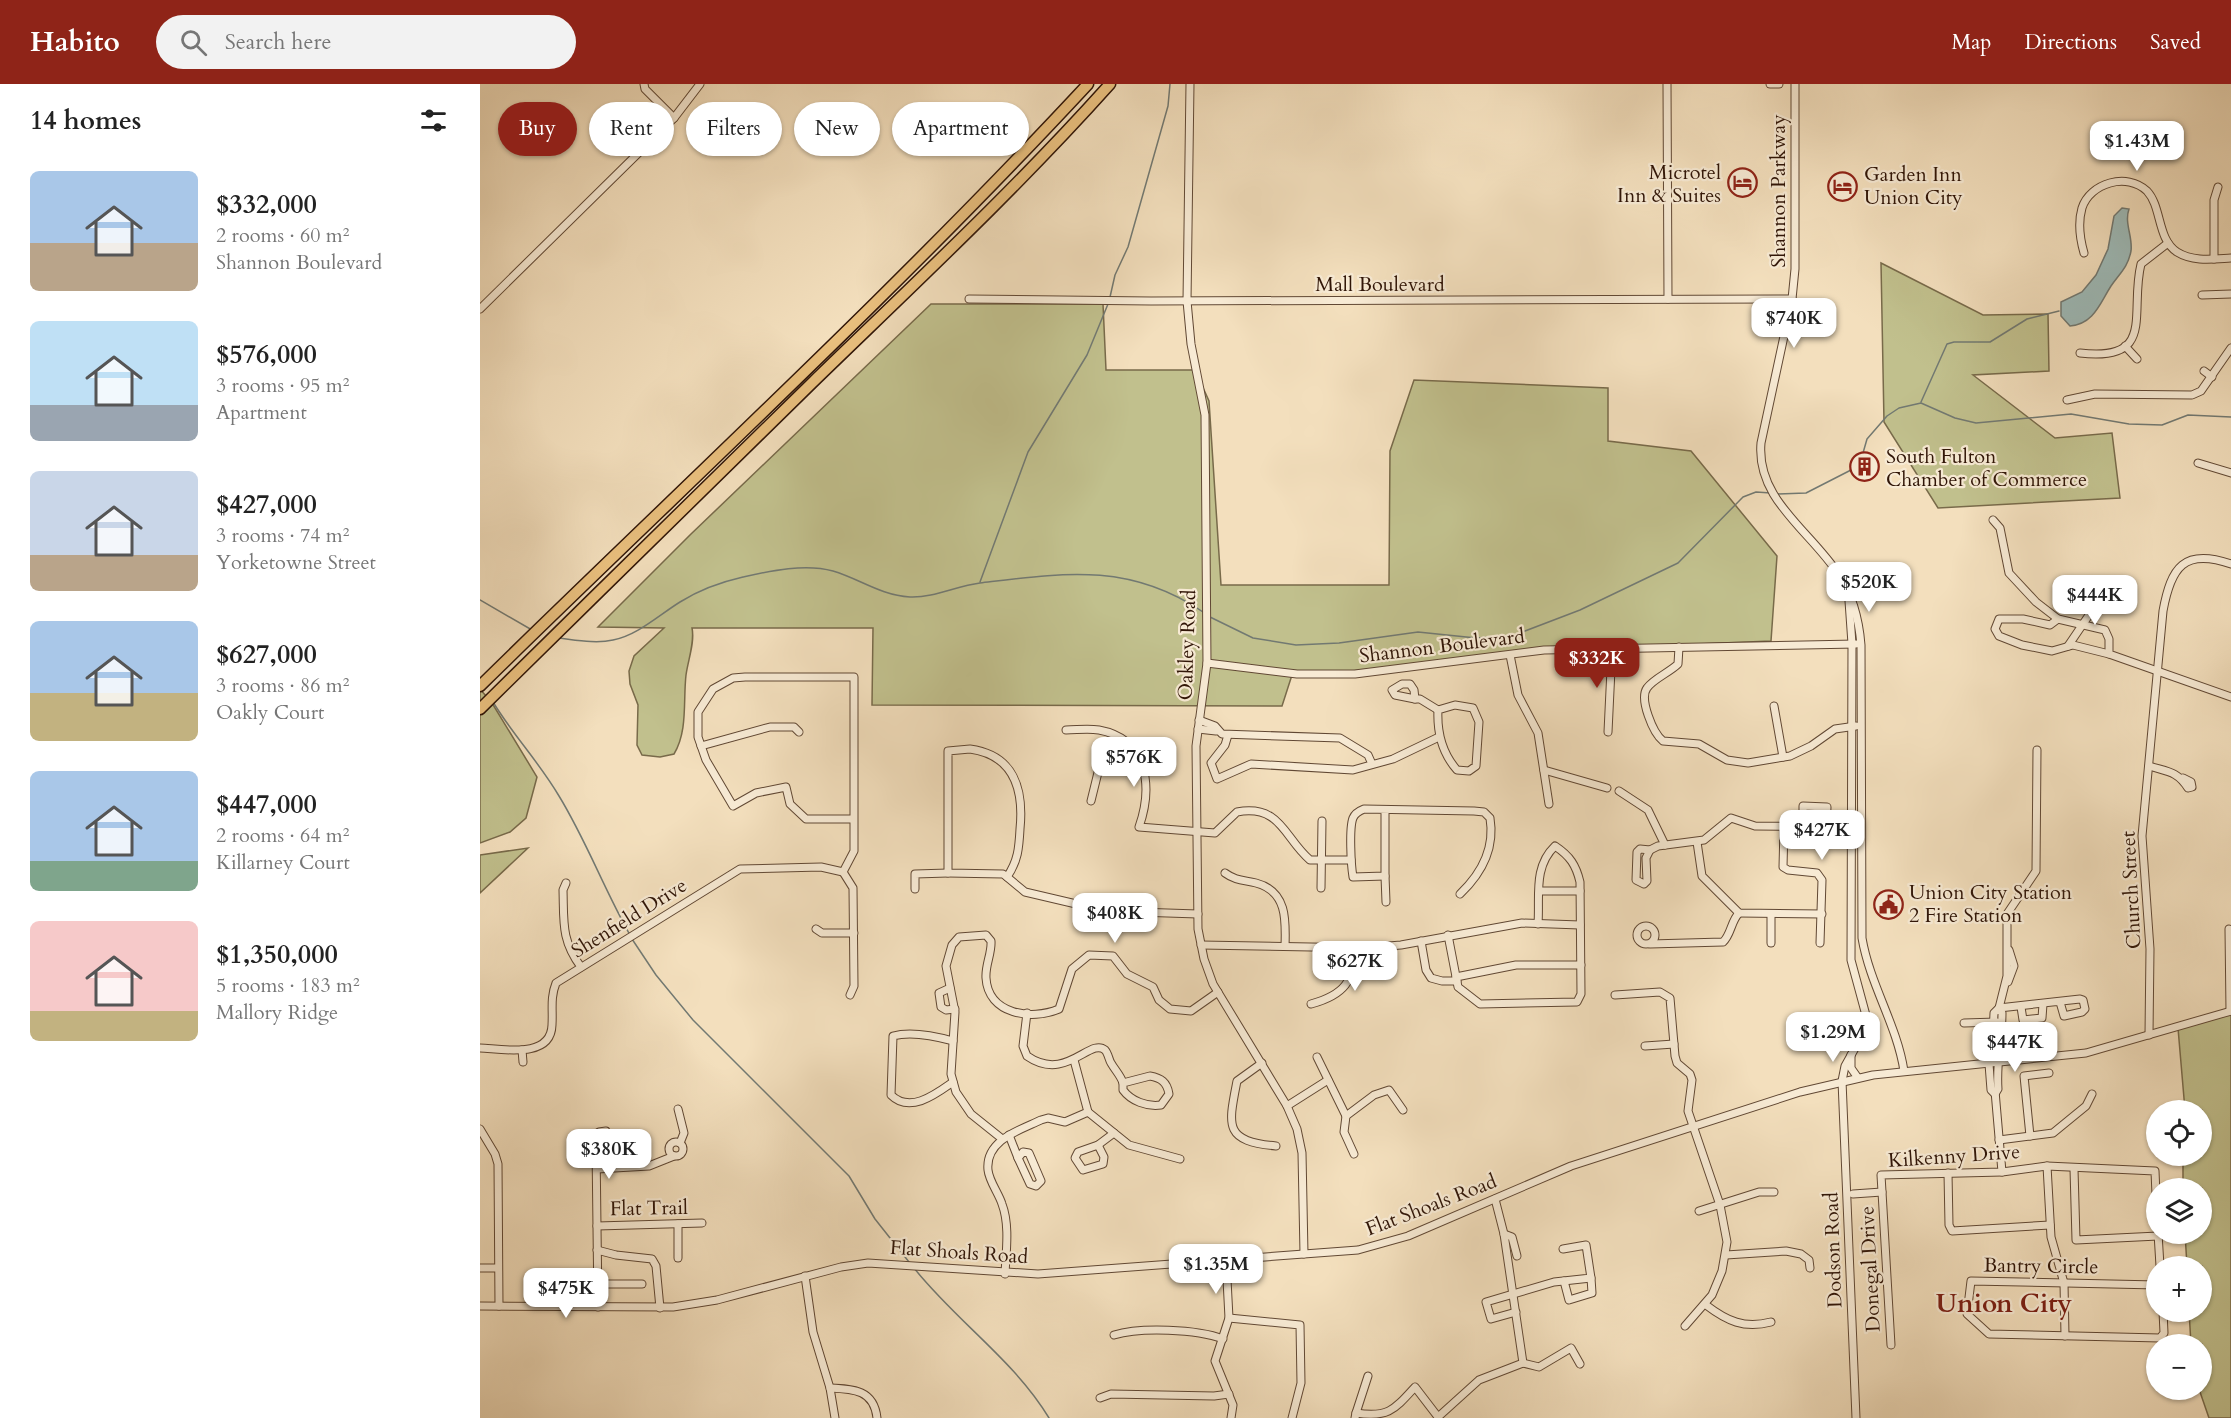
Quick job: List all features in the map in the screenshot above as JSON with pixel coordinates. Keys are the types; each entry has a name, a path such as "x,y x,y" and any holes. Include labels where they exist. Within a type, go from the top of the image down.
{"highway":[{"path":"480,686 929,249 1004,174 1088,84"},
{"path":"480,709 692,499 947,254 1065,134 1110,84"}],"street":[{"path":"644,84 645,89 658,102"},
{"path":"674,118 700,84"},
{"name":"Oakley Road","path":"1190,84 1187,301 1191,344 1205,415 1207,663 1198,729 1197,914 1201,945 1208,972 1287,1106 1297,1129 1302,1153 1304,1254"},
{"path":"1667,84 1668,299"},
{"path":"1770,84 1779,84"},
{"name":"Shannon Parkway","path":"1796,84 1796,238 1792,299 1761,443 1761,467 1772,494 1830,561 1848,590 1857,618 1861,644 1862,938 1870,974 1900,1048 1904,1071"},
{"path":"480,309 635,156"},
{"path":"2084,253 2080,226 2084,202 2098,186 2108,183 2137,185 2146,190 2153,200 2168,243 2178,252 2188,256 2214,259 2231,258"},
{"path":"2214,259 2214,200 2218,187"},
{"path":"2080,353 2105,355 2125,346 2134,336 2141,264 2168,243"},
{"path":"2202,295 2231,294"},
{"name":"Mall Boulevard","path":"969,298 1187,301 1792,299"},
{"path":"2125,346 2137,359"},
{"path":"2067,400 2095,394 2192,395 2201,391 2231,348"},
{"path":"2204,371 2212,377"},
{"path":"2198,463 2231,473"},
{"path":"1993,520 2000,528 2009,573 2036,602 2058,619 2105,630 2109,639 2109,654"},
{"name":"Church Street","path":"2150,1035 2150,948 2142,836 2163,611 2170,579 2175,569 2194,559 2204,558 2231,564"},
{"name":"Shannon Parkway","path":"1842,1081 1845,1066 1864,1032 1867,1019 1851,960 1852,644 1848,590"},
{"path":"2068,646 2081,623 2104,593"},
{"path":"2058,619 2050,625 2023,619 1999,619 1996,622 1996,633 2007,641 2052,651 2068,646 2109,654 2231,697"},
{"name":"Shannon Boulevard","path":"1207,663 1297,674 1355,674 1544,650 1861,644"},
{"path":"1678,647 1678,664 1649,685 1645,693 1652,729 1656,735 1670,742 1699,744 1737,763 1784,758 1811,746 1835,729 1861,726"},
{"path":"1608,732 1612,648"},
{"path":"1510,654 1518,695 1538,733 1549,804"},
{"path":"850,995 854,986 853,888 843,872 854,851 854,677 745,677 724,682 706,696 698,712 697,726 701,746 706,760 734,806 756,793 786,786 792,808 806,819 853,819"},
{"path":"1414,699 1420,699 1438,710 1455,705 1473,708 1479,722 1476,766 1469,771 1456,770 1439,737 1438,710"},
{"path":"1774,706 1784,758"},
{"path":"1199,720 1215,726 1222,733 1225,745 1211,763 1217,780 1251,764 1353,770 1393,759 1439,737"},
{"path":"701,746 770,727 794,727 799,732"},
{"path":"1198,729 1222,733 1340,738 1368,755 1372,764"},
{"path":"1066,730 1105,732 1125,741 1135,750 1142,763 1146,784 1145,806 1139,827 1215,833 1237,812 1259,812 1284,826 1310,860 1350,860"},
{"path":"1091,801 1104,748 1135,750"},
{"path":"948,873 948,751 970,749 984,752 1004,762 1016,779 1022,815 1019,851 1015,865 1007,877"},
{"path":"2002,1172 1995,1094 1998,1089 1988,1064 1994,1013 1999,1008 2006,987 2007,914 2036,871 2037,750"},
{"path":"2149,766 2182,778"},
{"path":"1544,770 1607,788"},
{"path":"1619,791 1648,810 1665,845"},
{"path":"1650,850 1646,858 1647,881 1639,884 1636,880 1637,852 1640,849 1650,850 1665,845 1697,842 1711,837 1731,818 1755,826 1803,828 1827,828 1827,807 1803,806 1803,828"},
{"path":"1385,876 1353,877 1350,860 1353,818 1364,809 1484,812 1490,818 1493,832 1484,864 1460,894"},
{"path":"1385,811 1386,902"},
{"path":"1321,888 1322,821"},
{"path":"1784,827 1783,867 1788,870 1814,872 1820,875 1822,914 1820,943"},
{"path":"1697,842 1702,876 1740,913 1822,914"},
{"path":"1448,935 1458,987 1480,1004 1577,1002 1581,994 1580,891 1576,867 1569,856 1555,846 1541,862 1538,924"},
{"name":"Shenfield Drive","path":"480,1048 522,1050 537,1048 551,1034 552,995 556,983 740,869 821,867 843,872"},
{"path":"1225,873 1237,881 1266,886 1277,897 1286,917 1285,946"},
{"path":"915,889 915,874 1003,874 1025,892 1106,911 1197,914"},
{"path":"566,883 563,890 564,938 569,952 581,967"},
{"path":"1540,891 1580,891"},
{"path":"1650,944 1723,942 1727,938 1732,921 1740,913"},
{"path":"1771,914 1771,943"},
{"path":"1201,945 1354,948 1421,941 1522,923 1580,925"},
{"path":"816,929 822,933 854,933"},
{"path":"2229,929 2230,1011"},
{"path":"1018,1158 1023,1152 1029,1153 1041,1181 1036,1186 1030,1184 1005,1137 971,1114 953,1082 951,1074 955,1009 946,966 955,940 964,936 986,935 991,941 986,975 991,995 1005,1009 1027,1013 1059,1009 1072,969 1089,955 1113,956 1128,974 1153,987 1159,1000 1170,1009 1191,1011 1218,992"},
{"path":"1421,941 1426,970 1431,978 1456,979 1516,965 1581,965"},
{"path":"1311,1004 1334,996 1351,978 1355,967 1354,948"},
{"path":"950,988 939,993 941,1007 945,1010 955,1009"},
{"path":"1615,995 1660,992 1667,995 1672,1002 1677,1063 1690,1074 1692,1080 1688,1111 1726,1229 1726,1255 1720,1279 1706,1305 1685,1326"},
{"path":"1999,1008 2060,1002"},
{"path":"2021,1007 2023,1020 2042,1018 2043,1004"},
{"path":"1994,1077 2002,1022 2002,1013 1999,1008"},
{"name":"Flat Shoals Road","path":"480,1306 660,1308 717,1300 841,1267 868,1263 1005,1274 1060,1273 1358,1250 1393,1242 1570,1166 1842,1081 1904,1071 2086,1053 2230,1011"},
{"path":"1027,1013 1023,1046 1027,1056 1039,1064 1053,1066 1074,1060 1092,1048 1106,1051 1123,1083 1123,1090 1127,1096 1154,1106 1161,1105 1168,1094 1164,1080 1157,1077 1150,1076 1123,1083"},
{"path":"1964,1023 2002,1022"},
{"path":"953,1041 938,1037 900,1034 893,1036 891,1095 896,1100 911,1103 933,1097 953,1082"},
{"path":"1645,1046 1674,1044"},
{"path":"522,1050 523,1062"},
{"path":"1851,1053 1851,1068 1858,1078"},
{"path":"1317,1057 1346,1116 1344,1132 1354,1154"},
{"path":"1074,1060 1088,1112 1129,1146 1180,1159"},
{"path":"1262,1063 1237,1080 1231,1110 1233,1128 1238,1138 1249,1143 1276,1146"},
{"path":"2030,1136 2024,1076 2049,1073"},
{"path":"1287,1106 1328,1080"},
{"name":"Dodson Road","path":"1842,1081 1857,1418"},
{"path":"1346,1116 1374,1095 1389,1090 1403,1110"},
{"path":"1999,1140 2053,1133 2086,1106 2092,1094"},
{"path":"597,1169 649,1166 674,1156 669,1151 669,1147 673,1142 680,1143 684,1133 678,1109"},
{"path":"1005,1274 1006,1230 1003,1205 988,1172 994,1149 1005,1137 1048,1118 1065,1122 1088,1112"},
{"path":"480,1129 498,1164 499,1306"},
{"path":"1098,1145 1114,1134"},
{"path":"480,1146 488,1141"},
{"path":"598,1142 598,1307"},
{"path":"2047,1166 2052,1247 2064,1283 2065,1336"},
{"name":"Kilkenny Drive","path":"1852,1194 1882,1192 1881,1174 2002,1172 2047,1166 2155,1171 2155,1178"},
{"path":"2073,1169 2076,1240 2146,1235"},
{"path":"1948,1173 1948,1225 1952,1231 2050,1225"},
{"path":"1700,1211 1759,1192 1774,1192"},
{"name":"Donegal Drive","path":"1882,1192 1891,1345"},
{"path":"1495,1199 1504,1234 1523,1363"},
{"name":"Flat Trail","path":"597,1226 702,1223"},
{"path":"678,1224 678,1258"},
{"path":"1504,1234 1512,1237 1517,1256"},
{"path":"1563,1249 1586,1245 1592,1293 1569,1300 1564,1281"},
{"path":"597,1250 616,1255 651,1259 656,1266 660,1308"},
{"path":"1726,1255 1792,1252 1809,1260 1810,1268"},
{"path":"1227,1260 1229,1318 1215,1361 1233,1405 1231,1418"},
{"path":"480,1268 498,1268"},
{"path":"805,1276 813,1332 830,1388 835,1418"},
{"path":"1516,1312 1491,1319 1486,1302 1564,1281 1591,1278"},
{"name":"Bantry Circle","path":"2146,1285 1971,1281 1967,1314 1989,1334 2160,1338 2164,1333 2164,1322"},
{"path":"597,1288 642,1284"},
{"path":"1706,1305 1722,1317 1737,1323 1754,1325 1771,1322"},
{"path":"1229,1318 1300,1325 1301,1383 1292,1418"},
{"path":"1114,1335 1128,1331 1169,1332 1212,1335 1222,1339"},
{"path":"1368,1376 1355,1416 1378,1416 1396,1406 1415,1387 1438,1417 1479,1380 1523,1363 1539,1367 1571,1348 1580,1364"},
{"path":"830,1388 862,1391 868,1395 876,1407 878,1418"},
{"path":"1100,1398 1111,1394 1214,1396 1228,1394"}],"shaded area":[{"path":"1881,263 1983,315 2048,314 2049,371 1973,375 2055,438 2112,433 2120,498 1938,508 1884,422"},
{"path":"931,304 1103,304 1106,370 1195,370 1209,401 1221,585 1389,585 1390,451 1414,380 1608,388 1608,441 1691,451 1777,556 1771,641 1504,652 1393,668 1292,675 1282,706 872,705 873,628 692,628 683,726 678,745 674,754 660,757 642,755 637,745 638,705 630,684 629,671 634,656 664,628 598,627 691,534"},
{"path":"480,689 492,703 537,777 526,818 510,832 480,843"},
{"path":"528,848 480,893 480,855"},
{"path":"2231,1011 2231,1418 2209,1418 2203,1400 2212,1400 2212,1334 2190,1334 2190,1322 2212,1322 2212,1256 2186,1256 2186,1244 2212,1244 2212,1178 2183,1178 2183,1166 2212,1166 2212,1100 2184,1100 2178,1028"}],"water":[{"path":"2122,208 2129,209 2127,220 2131,251 2128,261 2091,317 2070,326 2061,316 2061,302 2082,292 2096,275 2108,249 2114,216"}],"waterway":[{"path":"1110,297 1115,275 1128,247 1168,106 1170,84"},
{"path":"980,582 1028,452 1087,355 1108,304"},
{"path":"1921,402 1947,344 1990,342 2027,319 2059,311"},
{"path":"1776,494 1806,493 1851,470 1861,460 1867,439 1887,416 1899,408 1921,403 1955,418 1976,423 2071,414 2129,424 2162,425 2188,415 2231,417"},
{"path":"1210,617 1253,638 1296,645 1339,643 1418,632 1476,638 1512,636 1580,610 1678,563 1743,497 1756,492 1771,493"},
{"path":"559,638 600,642 613,640 631,634 687,598 710,587 776,570 799,568 833,571 880,590 910,597 928,596 971,585 1010,579 1095,575 1122,578 1149,585 1176,596 1203,612"},
{"path":"480,600 532,630"},
{"path":"493,702 559,796 630,935"},
{"path":"632,939 656,975 693,1020 849,1176 875,1219 909,1262"},
{"path":"914,1268 948,1306 1002,1359 1035,1397 1049,1418"}],"place":[{"name":"Microtel Inn & Suites","path":"1742,183"},
{"name":"Garden Inn Union City","path":"1843,186"},
{"name":"South Fulton Chamber of Commerce","path":"1865,467"},
{"name":"Union City Station 2 Fire Station","path":"1888,904"}],"district":[{"name":"Union City","path":"2004,1303"}]}
